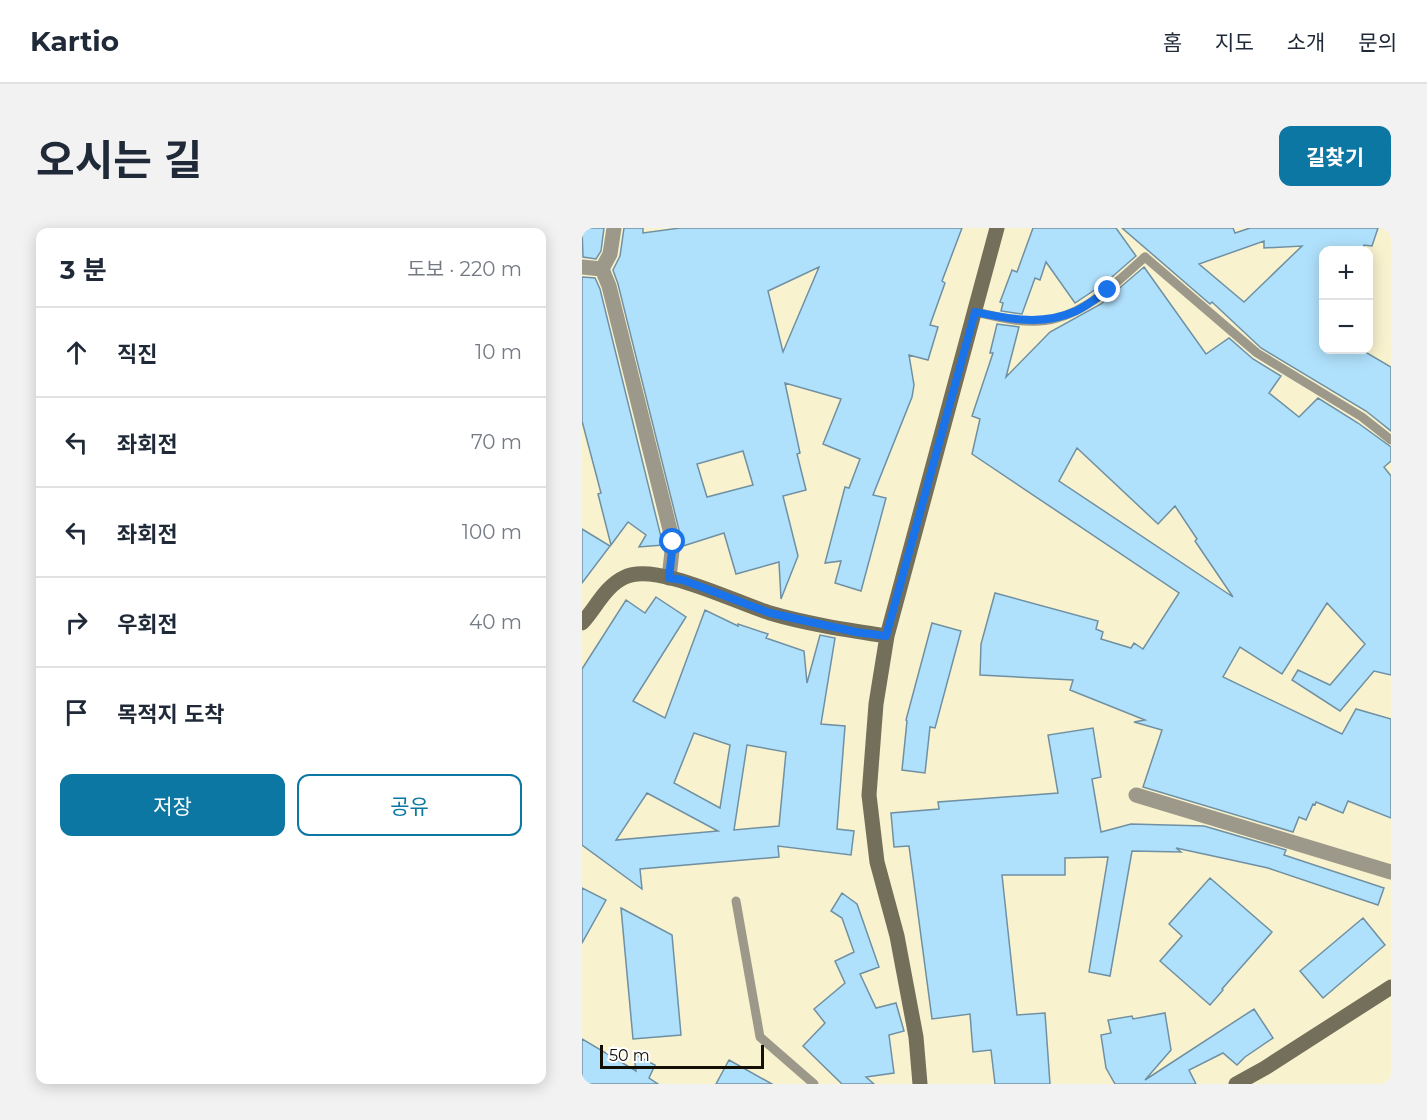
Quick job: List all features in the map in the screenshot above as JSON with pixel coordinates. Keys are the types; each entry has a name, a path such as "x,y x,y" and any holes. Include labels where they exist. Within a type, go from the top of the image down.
{"street":[{"path":"602,269 610,255 614,228"},
{"path":"920,1084 916,1037 897,936 877,862 869,795 876,704 886,636 997,228"},
{"path":"582,267 602,269"},
{"path":"602,269 609,286 673,542 669,578"},
{"path":"582,623 609,588 626,576 647,573 683,580 770,613 856,632 886,636"},
{"path":"1136,795 1391,872"},
{"path":"1236,1084 1283,1057 1391,987"}],"lane":[{"path":"975,312 1014,320 1039,321 1056,318 1078,310 1108,290 1145,257 1257,353 1362,417 1391,440"},
{"path":"736,901 760,1037 814,1084"}],"building":[{"path":"582,228 604,228 601,251 596,259 583,257"},
{"path":"624,228 643,228 643,233 680,228 962,228 942,281 945,283 930,325 938,327 928,360 909,355 914,385 912,397 873,495 886,498 861,591 835,583 841,561 825,563 845,487 849,488 860,459 823,444 841,399 785,383 800,453 797,454 806,490 783,496 798,556 781,599 779,562 736,574 724,533 683,546 613,270 620,256","holes":["819,267 783,352 768,291","743,451 753,485 707,497 697,464"]},
{"path":"1033,228 1116,228 1136,256 1105,283 1075,303 1046,262 1040,280 1035,278 1022,314 1001,311 1003,303 1000,302 1012,270 1017,272"},
{"path":"1122,228 1233,228 1235,233 1250,228 1378,228 1372,246 1319,246 1319,354 1369,354 1391,367 1391,431 1366,411 1261,348 1212,302 1210,304","holes":["1264,241 1264,248 1302,246 1244,302 1199,264"]},
{"path":"1144,267 1206,354 1229,338 1253,359 1281,376 1269,393 1299,417 1318,398 1391,447 1391,461 1384,467 1391,476 1391,675 1374,671 1340,711 1292,680 1298,670 1330,685 1365,644 1327,603 1282,674 1240,647 1223,677 1342,734 1356,709 1391,719 1391,818 1348,801 1343,813 1316,802 1306,820 1299,817 1293,832 1143,787 1162,730 1134,722 1145,720 1070,690 1073,680 980,675 981,644 995,593 1098,621 1096,629 1103,632 1101,639 1131,648 1134,643 1143,649 1179,593 972,454 980,419 972,416 993,353 990,353 997,324 1019,327 1006,377 1050,332 1101,304","holes":["1077,448 1158,524 1175,506 1197,539 1195,541 1233,597 1059,481"]},
{"path":"582,277 595,278 600,289 663,545 639,547 646,535 628,522 611,545 598,494 601,493 582,421"},
{"path":"582,529 610,546 582,583"},
{"path":"656,597 686,617 633,701 665,718 705,610 738,626 738,624 768,634 766,638 804,651 807,683 820,635 835,638 821,724 845,726 837,829 854,831 851,855 778,846 779,857 640,869 642,889 582,845 582,669 626,600 645,613","holes":["694,733 730,745 720,808 674,783","747,745 786,752 779,826 734,830","647,793 718,831 616,840"]},
{"path":"932,623 961,631 935,728 930,727 925,773 902,770 906,720"},
{"path":"1093,728 1101,777 1092,779 1101,832 1131,824 1204,826 1286,850 1284,855 1384,888 1378,905 1268,868 1227,859 1176,848 1181,852 1132,851 1110,976 1089,972 1108,857 1065,858 1065,875 1002,875 1017,1015 1045,1013 1050,1084 995,1084 991,1050 973,1052 970,1014 932,1019 909,846 894,847 891,813 939,809 938,802 1058,793 1048,735"},
{"path":"1210,878 1272,932 1210,1005 1160,961 1182,936 1169,924"},
{"path":"582,888 606,900 582,943"},
{"path":"842,893 857,904 879,967 860,974 876,1008 896,1003 904,1031 889,1035 894,1073 866,1077 874,1084 842,1084 803,1046 825,1023 814,1009 845,983 835,961 854,952 842,918 831,911"},
{"path":"621,908 672,935 681,1035 633,1039"},
{"path":"1363,918 1385,945 1323,998 1300,971"},
{"path":"1254,1009 1273,1038 1237,1065 1223,1053 1189,1070 1196,1084 1115,1084 1106,1068 1101,1035 1111,1033 1108,1020 1132,1016 1133,1019 1165,1013 1171,1050 1145,1080"},
{"path":"582,1039 636,1071 634,1054 655,1065 649,1078 658,1084 582,1084"},
{"path":"729,1060 772,1084 716,1084"}],"route":[{"path":"673,542 669,578 683,580 770,613 856,632 886,636 975,312 1014,320 1039,321 1078,310 1108,290"}]}
